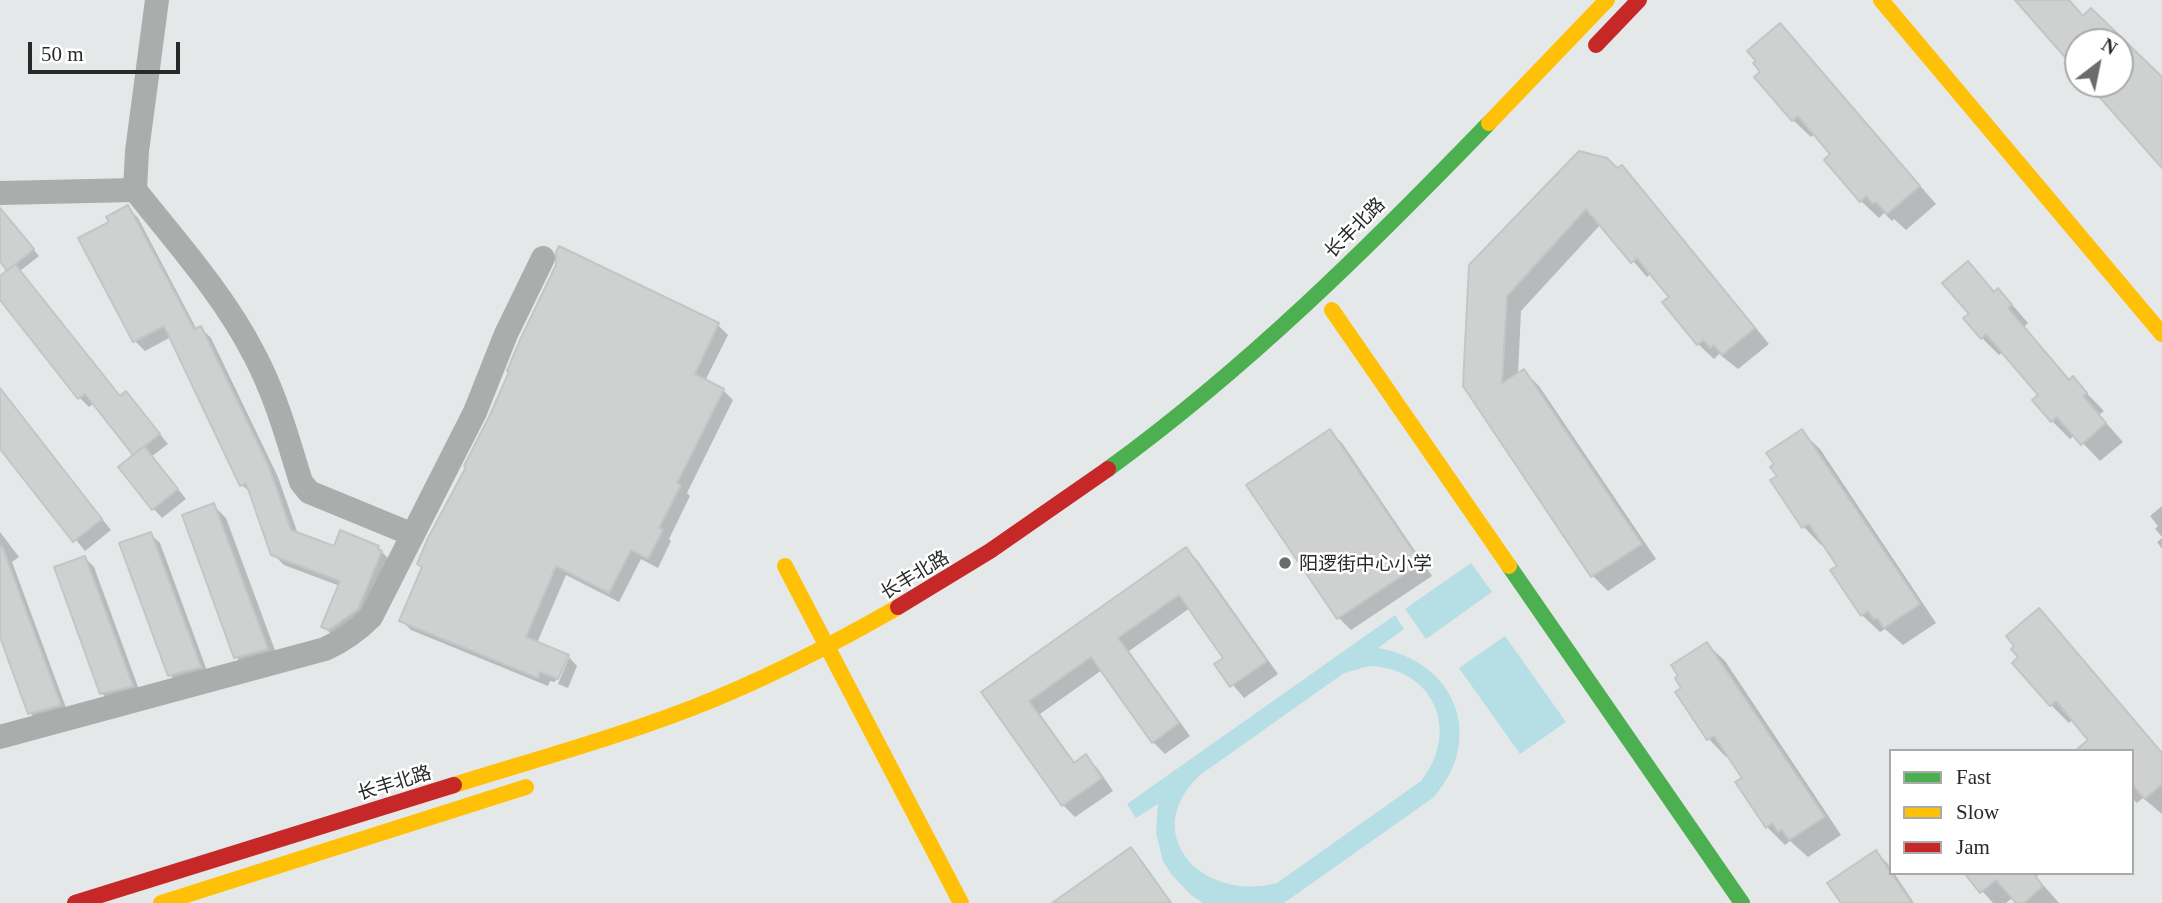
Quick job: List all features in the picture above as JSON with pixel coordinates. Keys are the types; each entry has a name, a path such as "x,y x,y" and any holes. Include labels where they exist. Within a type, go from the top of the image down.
{"street":[{"path":"157,0 137,150 135,190 208,282 242,332 268,383 301,482 309,492 411,534"},
{"name":"长丰北路","path":"75,903 664,720 820,650 916,598 979,559 1069,497 1178,415 1242,361 1338,274 1607,0"},
{"path":"1582,59 1639,0"},
{"path":"1881,0 2162,334"},
{"path":"0,192 135,190"},
{"path":"0,737 337,644 371,617 475,412 506,334 543,258"},
{"path":"1346,297 1327,315 1742,903"},
{"path":"778,570 820,650 837,667 961,903"},
{"path":"837,667 943,903"},
{"path":"161,903 548,780"}],"shaded area":[{"path":"1471,563 1492,592 1426,639 1405,609"},
{"path":"1395,615 1404,629 1378,648 1405,656 1427,668 1443,685 1454,705 1459,727 1458,750 1450,774 1434,797 1284,903 1203,903 1191,895 1171,874 1163,861 1156,833 1158,804 1136,818 1127,804","holes":["1369,666 1392,669 1425,690 1439,723 1439,742 1433,762 1421,781 1277,883 1249,886 1224,883 1203,873 1187,858 1177,840 1175,819 1182,797 1200,775 1344,673"]},
{"path":"1505,636 1566,722 1520,754 1459,668"}],"building":[{"path":"2015,0 2069,0 2083,16 2091,8 2112,28 2064,28 2064,56"},
{"path":"1780,23 1920,186 1887,214 1866,196 1860,202 1824,160 1830,154 1798,116 1792,121 1754,77 1760,72 1753,63 1756,61 1747,51"},
{"path":"2134,50 2162,77 2162,168 2100,98 2134,98"},
{"path":"1579,151 1607,158 1617,168 1622,165 1755,328 1722,355 1714,345 1710,348 1704,340 1697,345 1662,302 1669,297 1637,258 1631,263 1586,209 1507,296 1502,383 1524,369 1642,544 1591,577 1463,386 1469,265"},
{"path":"128,205 194,329 201,326 268,465 291,530 334,546 340,530 379,546 378,549 382,551 358,609 329,630 321,627 340,581 271,555 246,483 240,486 164,326 133,342 78,238 109,222 106,217"},
{"path":"0,208 34,249 7,271 0,261"},
{"path":"559,246 719,323 695,374 724,389 677,483 681,485 659,528 663,530 648,559 631,550 609,593 556,566 526,637 569,655 558,679 540,672 538,678 399,621 422,567 417,564 428,538 489,417 520,340 556,265"},
{"path":"1968,261 1994,292 1998,288 2012,305 2008,308 2069,380 2073,376 2087,393 2083,396 2106,423 2081,445 2057,417 2051,422 2032,400 2038,395 1986,334 1981,339 1963,318 1969,314 1942,283"},
{"path":"15,264 120,396 126,391 160,434 133,455 85,394 78,399 0,300 0,276"},
{"path":"0,388 102,519 73,542 0,449"},
{"path":"1330,429 1421,563 1337,619 1246,485"},
{"path":"1802,429 1920,604 1884,628 1868,611 1861,616 1830,570 1837,566 1809,524 1802,528 1770,480 1777,476 1770,467 1774,464 1766,453"},
{"path":"144,446 178,489 152,510 118,467"},
{"path":"214,503 268,649 234,658 182,515"},
{"path":"151,532 201,667 168,676 119,543"},
{"path":"0,546 61,705 28,714 0,637"},
{"path":"1186,547 1267,661 1230,687 1214,664 1223,658 1179,595 1118,638 1179,723 1152,743 1091,657 1029,701 1074,763 1086,754 1102,778 1062,806 981,692"},
{"path":"85,556 133,686 100,694 54,567"},
{"path":"2039,608 2162,753 2162,784 2145,799 2134,786 2134,749 2077,749 2088,740 2056,701 2050,706 2012,663 2018,657 2011,649 2014,646 2006,636"},
{"path":"1707,642 1825,817 1789,840 1782,830 1778,832 1772,823 1766,828 1735,782 1742,778 1714,736 1707,740 1675,692 1681,688 1671,665"},
{"path":"1131,847 1171,903 1052,903"},
{"path":"1876,850 1889,869 1889,875 1893,875 1912,903 1841,903 1827,883"},
{"path":"1966,875 2035,875 2043,886 2024,903 2016,903 1996,880 1980,893"}],"traffic: fast":[{"path":"1108,469 1258,348 1353,260 1489,123"},
{"path":"1509,566 1742,903"}],"traffic: slow":[{"path":"1489,123 1607,0"},
{"path":"1881,0 2162,334"},
{"path":"1332,310 1509,566"},
{"path":"785,566 961,903"},
{"path":"454,785 604,739 692,708 797,661 898,607"},
{"path":"161,903 526,787"}],"traffic: jam":[{"path":"1596,45 1639,0"},
{"path":"898,607 990,551 1108,469"},
{"path":"75,903 454,785"}],"place":[{"name":"阳逻街中心小学","path":"1285,563"}]}
